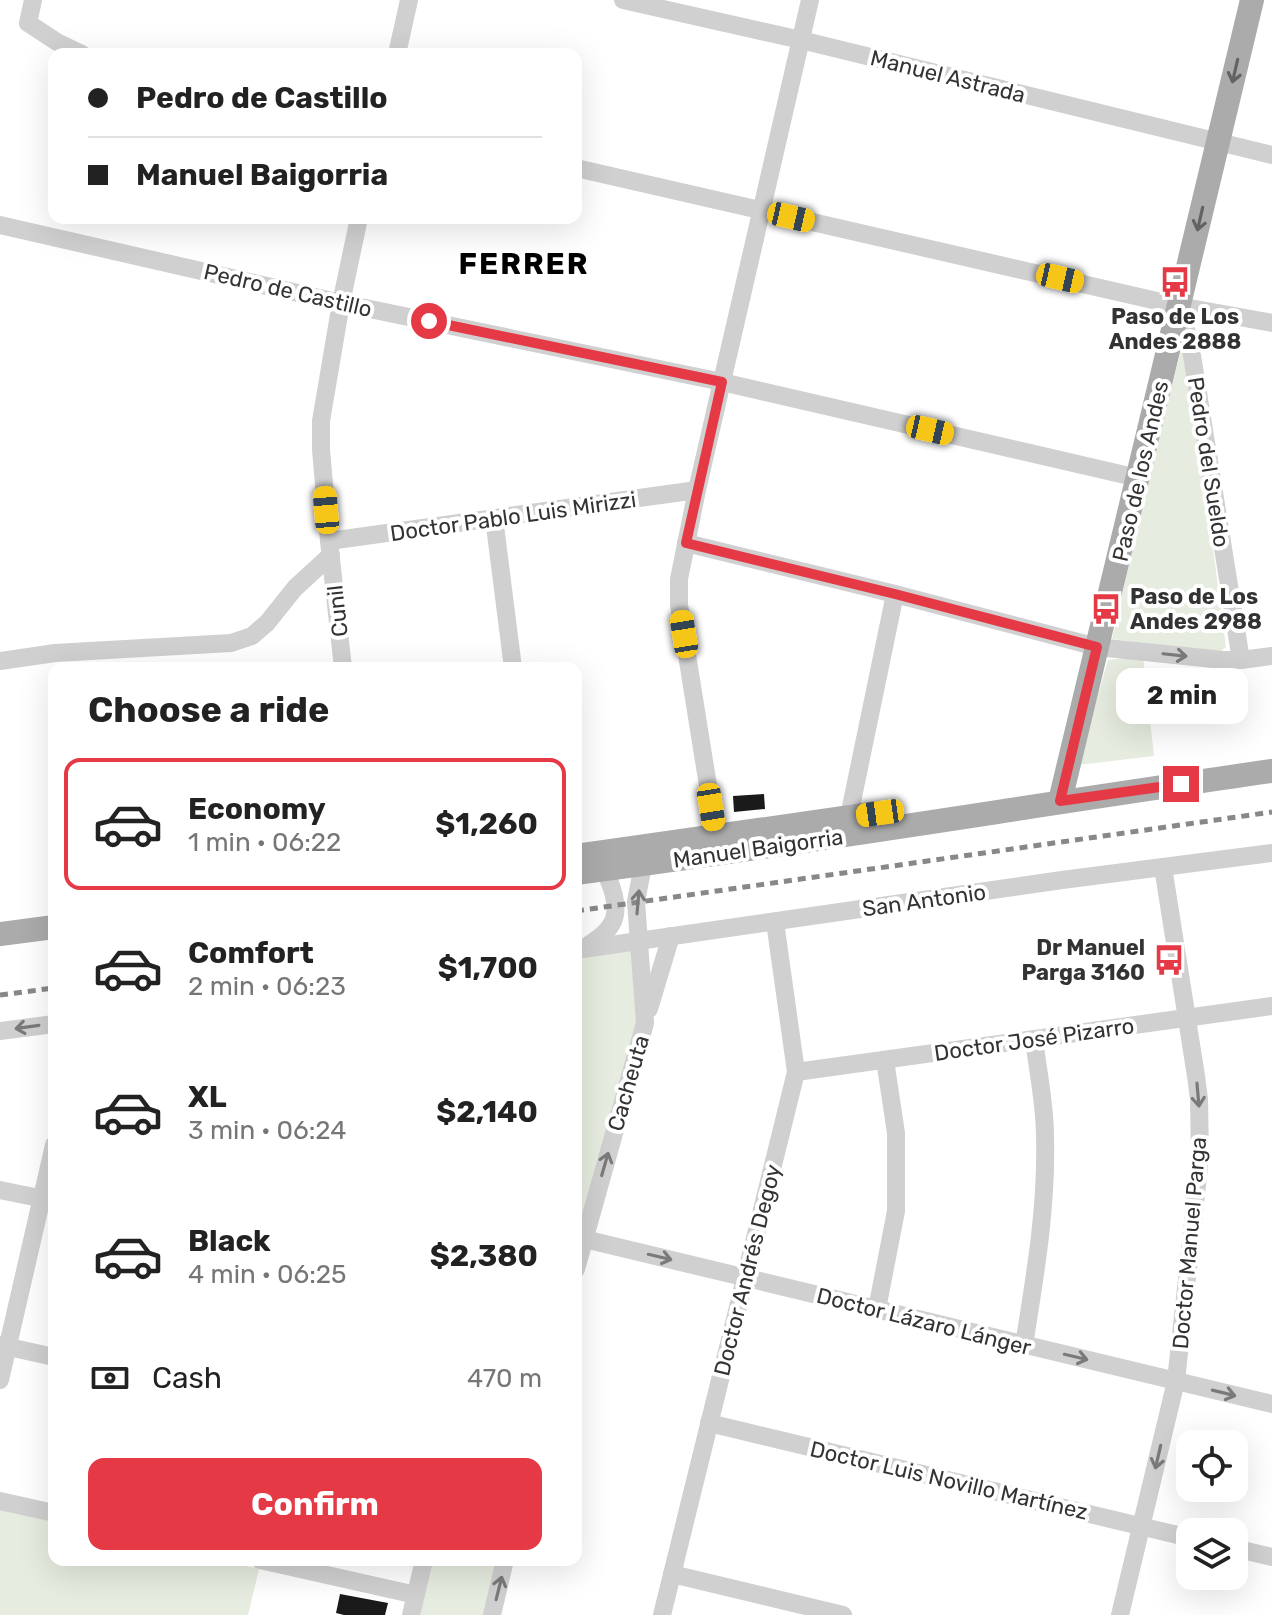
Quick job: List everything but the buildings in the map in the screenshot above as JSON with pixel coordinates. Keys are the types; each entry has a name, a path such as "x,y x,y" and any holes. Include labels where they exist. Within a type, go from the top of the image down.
{"main road":[{"name":"Paso de los Andes","path":"1062,794 1252,0"},
{"name":"Manuel Baigorria","path":"582,870 603,861 1062,794 1272,757"},
{"name":"Manuel Baigorria","path":"1062,794 1272,771"},
{"name":"Manuel Baigorria","path":"582,857 603,861"},
{"path":"0,934 48,928"},
{"path":"0,951 48,944"}],"street":[{"path":"33,0 28,23 70,48"},
{"path":"398,48 409,0"},
{"name":"Manuel Astrada","path":"623,0 801,40 1272,155"},
{"path":"718,845 679,605 679,579 810,0"},
{"path":"582,169 1178,310 1272,323"},
{"name":"Cunil","path":"342,662 321,450 321,421 358,224"},
{"name":"Pedro de Castillo","path":"0,225 341,303 722,382 1138,478"},
{"name":"Pedro del Sueldo","path":"1178,310 1190,343 1241,660"},
{"name":"Doctor Pablo Luis Mirizzi","path":"330,548 494,518 697,490"},
{"path":"494,518 512,662"},
{"path":"686,543 1097,647 1241,660 1272,656"},
{"path":"0,661 55,653 231,643 252,636 267,623 330,548"},
{"path":"847,826 895,594"},
{"name":"San Antonio","path":"582,952 671,936 1272,853"},
{"name":"Cacheuta","path":"582,1231 645,1023 636,902 644,855"},
{"path":"582,950 603,936 614,922 616,902 603,861"},
{"name":"Doctor Manuel Parga","path":"1120,1615 1176,1381 1200,1157 1199,1099 1163,867"},
{"name":"Doctor Andrés Degoy","path":"662,1615 796,1072 775,922"},
{"path":"645,1023 671,936"},
{"name":"Doctor José Pizarro","path":"796,1072 1272,1006"},
{"path":"0,1031 48,1025"},
{"path":"1024,1345 1039,1251 1045,1154 1042,1095 1034,1040"},
{"path":"877,1309 896,1211 896,1133 885,1060"},
{"path":"0,1190 48,1200 4,1346 0,1380"},
{"name":"Doctor Lázaro Lánger","path":"582,1238 1272,1404"},
{"path":"4,1346 48,1356"},
{"name":"Doctor Luis Novillo Martínez","path":"709,1423 1176,1534"},
{"path":"0,1501 48,1512"},
{"path":"1248,1551 1272,1557"},
{"path":"287,1566 416,1595"},
{"path":"411,1615 423,1566"},
{"path":"492,1615 504,1566"},
{"path":"672,1574 843,1615"}],"shaded area":[{"path":"1182,346 1226,647 1219,652 1112,639"},
{"path":"1143,656 1154,756 1078,765 1108,660"},
{"path":"640,941 645,1005 582,1246 582,950"},
{"path":"0,1509 48,1521 48,1566 247,1566 259,1569 248,1615 0,1615"},
{"path":"423,1566 504,1566 492,1615 411,1615"}],"railway":[{"path":"582,910 1272,812"},
{"path":"0,995 48,989"}],"place":[{"name":"Paso de Los Andes 2888","path":"1175,282"},
{"name":"Paso de Los Andes 2988","path":"1106,609"},
{"name":"Dr Manuel Parga 3160","path":"1169,960"}],"district":[{"name":"FERRER","path":"524,264"}],"route":[{"path":"429,321 722,382 686,543 1097,647 1060,801 1181,784"}]}
